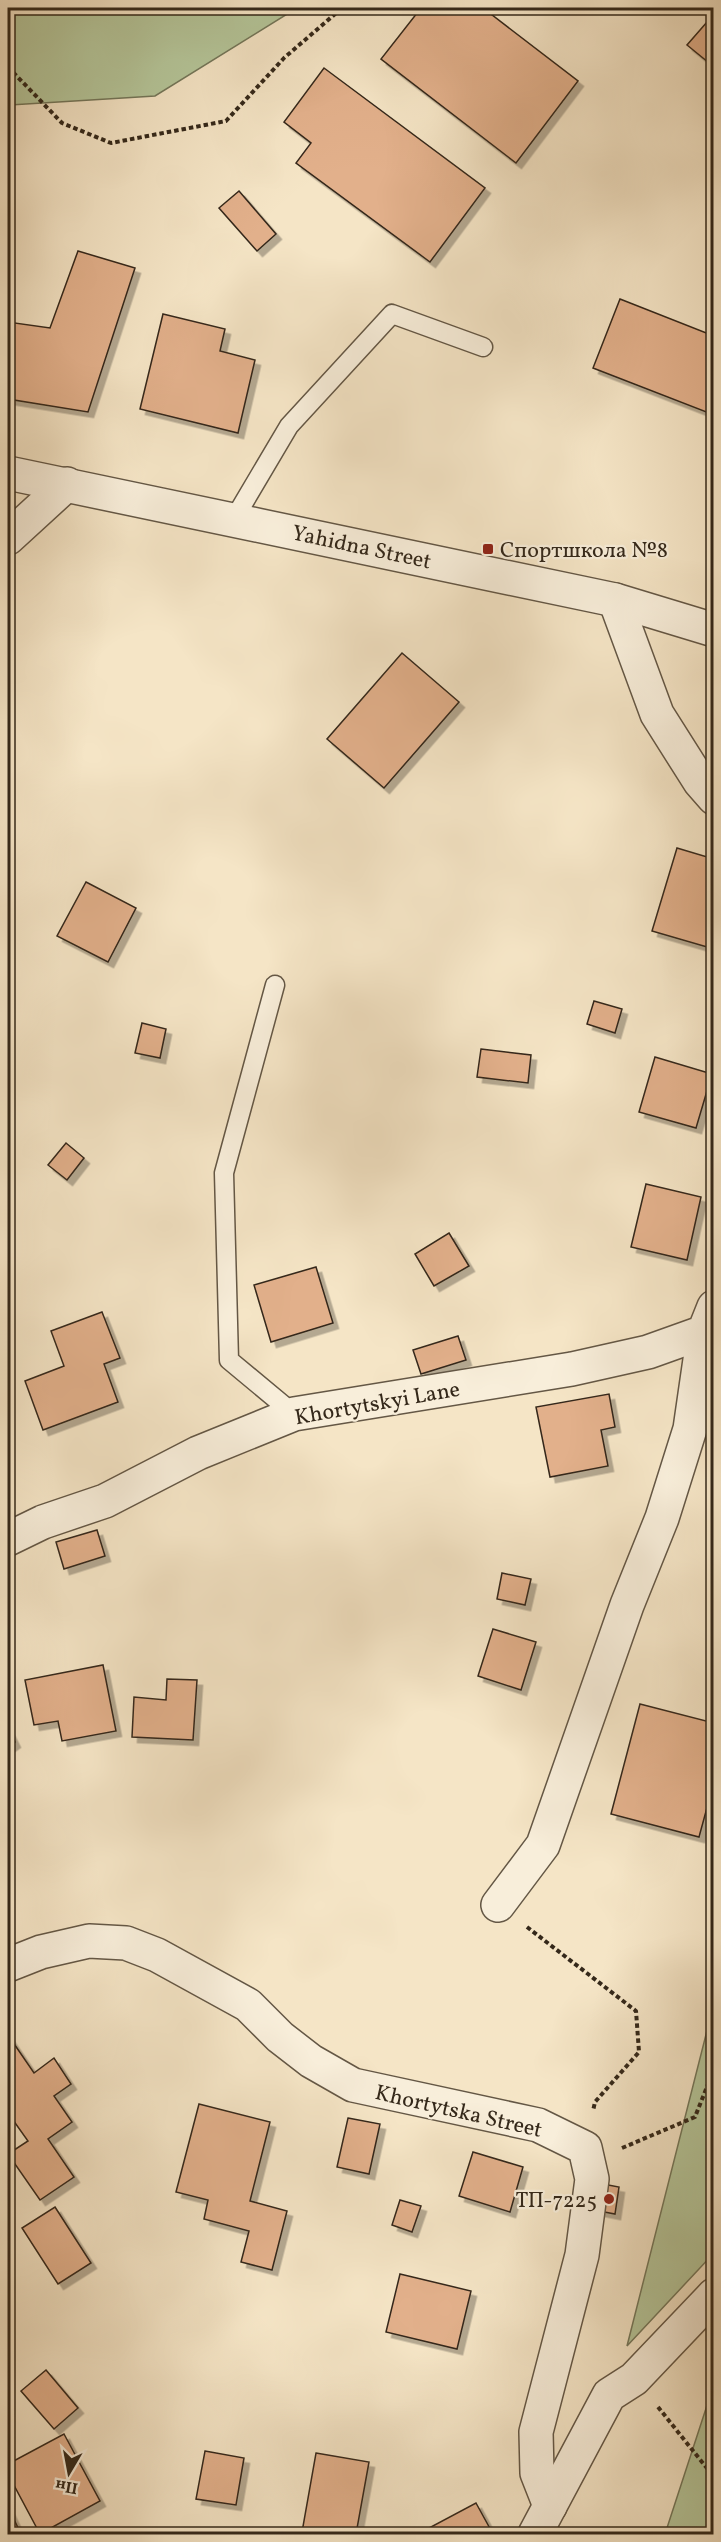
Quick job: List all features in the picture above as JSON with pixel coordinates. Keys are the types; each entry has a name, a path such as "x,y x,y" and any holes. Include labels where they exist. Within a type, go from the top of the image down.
{"street":[{"name":"Yahidna Street","path":"8,473 615,600 714,630"},
{"path":"8,538 67,484"},
{"path":"615,600 657,714 700,782 714,798"},
{"path":"498,1905 543,1845 627,1605 662,1518 690,1429 709,1319"},
{"name":"Khortytskyi Lane","path":"8,1539 43,1522 105,1502 198,1453 294,1414 572,1369 648,1352 709,1319"},
{"name":"Khortytska Street","path":"8,1965 41,1952 89,1941 126,1943 157,1955 248,2005 280,2037 311,2061 353,2085 538,2125 585,2148 592,2179 582,2255 536,2432 537,2473 550,2506"},
{"path":"535,2535 609,2395 634,2379 714,2295"}],"lane":[{"path":"234,519 289,426 392,314 483,347"},
{"path":"275,985 224,1173 229,1360 294,1414"}],"path":[{"path":"8,67 62,123 111,143 226,121 284,58 342,8"},
{"path":"498,1905 636,2011 639,2052 595,2102"},
{"path":"592,2179 624,2146 695,2117 714,2068"},
{"path":"634,2379 714,2477"},
{"path":"706,2535 714,2504"}],"green space":[{"path":"8,8 297,8 155,96 10,105 8,104"},
{"path":"713,2007 713,2254 627,2346"},
{"path":"713,2387 713,2534 665,2534"}],"building":[{"path":"421,8 483,8 578,81 516,163 381,59"},
{"path":"714,14 714,67 687,45"},
{"path":"324,68 485,188 430,262 296,163 311,143 284,122"},
{"path":"239,191 276,234 257,251 219,208"},
{"path":"78,251 135,268 88,412 8,399 8,322 50,328"},
{"path":"620,299 714,336 714,415 593,368"},
{"path":"163,314 225,329 220,351 255,360 238,433 140,409"},
{"path":"402,653 459,702 384,788 327,739"},
{"path":"677,848 714,859 714,949 652,931"},
{"path":"86,882 136,908 108,962 57,936"},
{"path":"594,1001 622,1009 615,1033 587,1024"},
{"path":"142,1023 166,1029 160,1058 135,1053"},
{"path":"481,1049 531,1055 528,1083 477,1077"},
{"path":"655,1057 712,1074 696,1128 639,1112"},
{"path":"66,1143 84,1158 67,1180 48,1165"},
{"path":"646,1184 701,1197 687,1260 631,1247"},
{"path":"449,1233 469,1266 434,1286 415,1254"},
{"path":"316,1267 333,1323 271,1342 254,1285"},
{"path":"102,1312 120,1358 104,1364 118,1402 43,1430 25,1381 64,1366 51,1331"},
{"path":"458,1336 466,1360 421,1374 413,1350"},
{"path":"609,1394 615,1427 601,1430 608,1466 550,1477 536,1407"},
{"path":"97,1530 105,1556 64,1569 56,1542"},
{"path":"502,1573 531,1579 525,1605 497,1599"},
{"path":"493,1629 536,1642 521,1690 478,1676"},
{"path":"103,1665 116,1731 62,1741 58,1721 34,1725 25,1680"},
{"path":"167,1679 197,1680 193,1740 132,1737 134,1697 166,1700"},
{"path":"640,1704 714,1723 714,1782 699,1837 611,1814"},
{"path":"8,1728 15,1742 8,1747"},
{"path":"8,2035 34,2073 54,2058 71,2084 54,2096 72,2122 48,2139 74,2177 40,2200 8,2154 28,2141 8,2113"},
{"path":"199,2104 270,2122 250,2201 287,2211 272,2270 241,2262 249,2231 204,2219 208,2200 176,2192"},
{"path":"348,2118 380,2124 369,2174 337,2167"},
{"path":"473,2152 523,2167 510,2212 459,2196"},
{"name":"ТП-7225","path":"603,2184 619,2187 615,2214 599,2211"},
{"path":"400,2200 421,2206 412,2232 392,2225"},
{"path":"55,2207 91,2263 58,2284 22,2228"},
{"path":"400,2274 471,2291 457,2349 386,2332"},
{"path":"46,2370 78,2408 54,2429 21,2391"},
{"path":"64,2434 100,2501 40,2534 8,2474 8,2464"},
{"path":"205,2451 244,2458 236,2505 196,2499"},
{"path":"316,2453 369,2462 356,2534 302,2532"},
{"path":"476,2503 493,2534 433,2534 429,2528"},
{"path":"8,2507 21,2534 8,2534"}],"place":[{"name":"Спортшкола №8","path":"488,549"},
{"name":"ТП-7225","path":"609,2199"}]}
